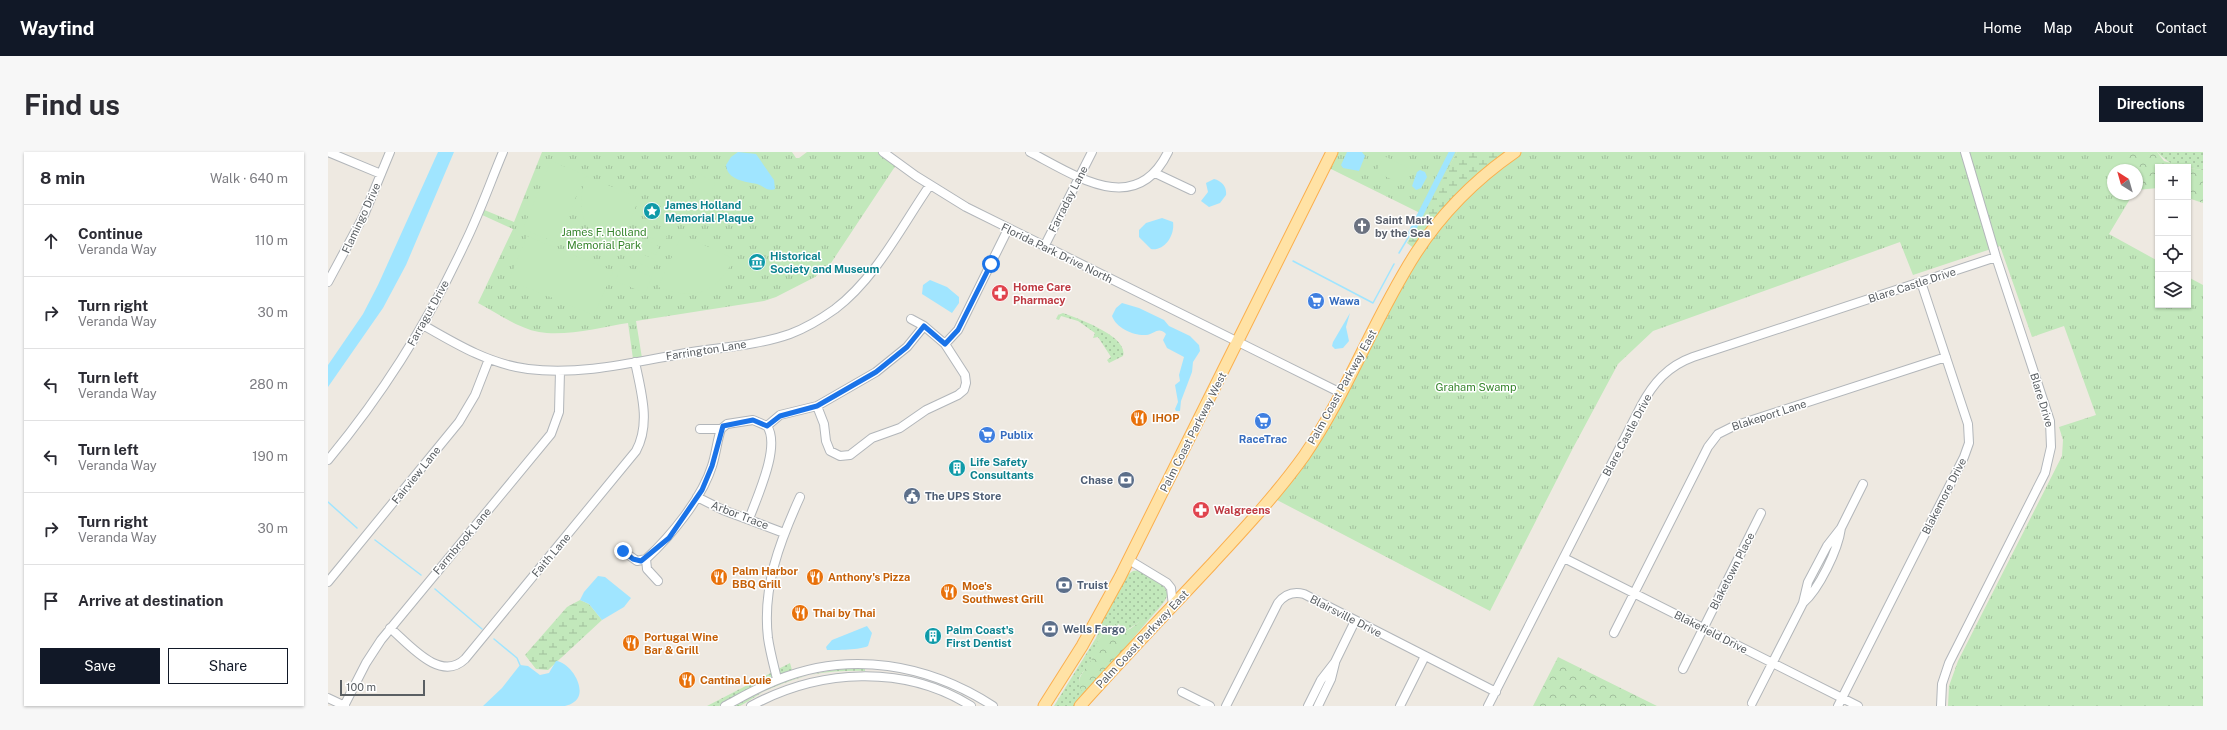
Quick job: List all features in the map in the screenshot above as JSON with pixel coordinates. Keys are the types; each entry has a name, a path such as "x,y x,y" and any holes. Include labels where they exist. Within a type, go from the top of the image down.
{"main road":[{"name":"Palm Coast Parkway West","path":"1044,706 1082,646 1130,560 1332,152"},
{"name":"Palm Coast Parkway East","path":"1080,706 1254,518 1288,477 1316,438 1402,277 1426,238 1448,211 1470,188 1515,152"}],"street":[{"path":"328,152 381,174"},
{"name":"Flamingo Drive","path":"328,282 361,220 390,152"},
{"name":"Farragut Drive","path":"328,460 376,398 422,325 465,243 502,152"},
{"name":"Florida Park Drive North","path":"884,152 930,185 966,207 1341,393"},
{"path":"1030,152 1079,177 1107,187 1123,189 1141,183 1155,173 1168,152"},
{"name":"Farraday Lane","path":"1044,247 1092,152"},
{"name":"Blare Drive","path":"1941,706 1942,684 1951,658 2043,476 2052,447 2050,421 1996,258 1965,152"},
{"path":"1155,173 1191,190"},
{"name":"Farrington Lane","path":"422,325 464,349 489,359 525,368 560,371 599,368 772,339 797,331 819,319 848,299 869,276 930,185"},
{"path":"945,344 958,330 1008,229"},
{"name":"Blare Castle Drive","path":"1488,706 1646,396 1657,381 1670,369 1693,357 1996,258"},
{"name":"Blakemore Drive","path":"1838,706 1968,447 1968,424 1921,282"},
{"path":"817,406 824,424 826,441 830,450 840,456 850,455 872,438 906,425 926,410 958,395 964,390 966,383 965,375 945,344 924,326 911,319"},
{"path":"767,426 780,416 817,406 887,364 907,347 924,326"},
{"name":"Blakeport Lane","path":"1614,633 1708,446 1718,434 1734,426 1946,357"},
{"name":"Fairview Lane","path":"328,582 456,427 472,401 489,359"},
{"name":"Faith Lane","path":"390,628 438,666 448,668 456,666 469,655 636,451 642,437 644,422 635,362"},
{"name":"Farmbrook Lane","path":"345,706 366,663 390,628 551,434 559,412 560,371"},
{"path":"623,551 637,561 646,559 669,538 697,497 712,466 721,429 727,424 753,420 767,426 771,435 768,460 749,518"},
{"path":"700,429 721,429"},
{"path":"1752,704 1803,604 1814,591 1835,549 1841,528 1863,484"},
{"name":"Arbor Trace","path":"697,497 731,514 749,518 784,533"},
{"path":"777,679 768,637 768,605 772,570 784,533 800,497"},
{"name":"Blaketown Place","path":"1683,669 1761,513"},
{"name":"Blakefield Drive","path":"1564,558 1858,706"},
{"path":"646,559 647,569 658,581"},
{"path":"1130,560 1167,583 1171,588 1174,606"},
{"name":"Blairsville Drive","path":"1226,706 1278,602 1286,596 1296,593 1304,594 1496,692"},
{"path":"1308,706 1321,680 1335,662 1355,621"},
{"path":"1400,706 1425,656"},
{"path":"1318,706 1331,679 1335,662"},
{"path":"725,706 777,679 831,665 884,664 914,670 946,681 964,688 993,706"},
{"path":"751,706 781,692 816,681 837,677 871,676 890,677 925,685 948,693 971,706"},
{"path":"1182,692 1210,706"},
{"path":"328,698 345,706"}],"green space":[{"name":"James F. Holland Memorial Park","path":"542,152 792,152 796,158 799,158 807,152 879,152 896,165 831,263 815,277 776,297 764,301 636,321 642,358 633,359 628,323 572,332 539,332 515,324 478,303 513,229 480,214 482,209 514,222"},
{"path":"1336,152 1457,152 1424,215 1329,168"},
{"path":"1457,152 1511,152 1415,249 1407,243"},
{"name":"Graham Swamp","path":"1522,152 2113,152 2132,164 2107,164 2107,200 2129,200 2109,234 2155,259 2155,308 2191,308 2191,279 2203,285 2203,706 1948,706 1949,686 1958,661 2062,456 2063,440 2059,427 2096,415 2064,326 2032,337 2000,246 1913,275 1900,242 1653,331 1618,364 1573,448 1490,611 1277,500 1300,470 1420,253 1450,213 1494,172"},
{"path":"1995,152 2157,152 2164,161 2174,164 2155,164 2155,188 2143,189 2143,164 2107,164 2107,169"},
{"path":"2157,152 2203,152 2203,170 2191,168 2191,164 2173,164"},
{"path":"1384,156 1407,167 1399,183 1376,172"},
{"path":"551,161 585,175 557,243 523,229"},
{"path":"2191,168 2203,170 2203,203 2191,199"},
{"path":"698,173 716,184 709,195 692,184"},
{"path":"586,176 636,197 638,201 618,251 606,245 597,238 585,221 581,201"},
{"path":"646,225 665,233 664,235 667,237 665,241 662,240 661,242 642,234 643,232 640,231 642,226 645,227"},
{"path":"527,236 613,271 594,315 509,280"},
{"path":"685,236 734,259 720,280 712,287 693,294 671,291 658,287 681,237"},
{"path":"641,238 659,246 656,255 637,247"},
{"path":"635,251 654,259 653,261 656,262 654,267 651,266 650,268 631,260 632,258 629,256 631,252 634,253"},
{"path":"622,265 652,277 645,293 615,281"},
{"path":"1063,313 1110,335 1123,349 1123,356 1109,363 1107,360 1111,357 1098,337 1093,338 1095,333 1078,321 1061,316 1059,320 1056,319 1058,315"},
{"path":"1141,570 1166,589 1166,599 1146,623 1144,619 1124,632 1119,624 1104,633 1098,642 1091,662 1080,678 1079,682 1085,695 1074,706 1054,706 1096,638 1100,626 1127,575 1133,571"},
{"path":"580,600 589,604 602,620 548,670 536,669 525,655 567,607"},
{"path":"1143,619 1146,620 1146,623 1085,695 1081,690 1079,681 1092,659 1093,650 1097,642 1105,631 1116,624 1120,626 1123,631 1130,629"},
{"path":"1558,657 1657,706 1533,706"},
{"path":"790,663 792,670 719,706 707,706"},
{"path":"850,668 865,669 865,671 841,671 810,675"},
{"path":"810,675 776,686 763,692 772,687 794,679"},
{"path":"763,692 740,706 734,706 748,699"}],"water":[{"path":"438,152 454,152 406,265 383,308 328,387 328,365 363,314 378,285"},
{"path":"738,152 756,154 774,180 775,189 768,189 757,184 743,181 733,177 730,174 726,165 731,157"},
{"path":"1347,152 1362,152 1365,156 1359,171 1343,168 1341,165"},
{"path":"1420,170 1425,172 1427,177 1421,188 1416,190 1412,186 1417,172"},
{"path":"1214,179 1219,181 1226,189 1226,195 1220,203 1209,207 1201,201 1208,192 1206,183"},
{"path":"1162,218 1173,222 1171,237 1165,245 1156,249 1151,249 1139,237 1139,230 1146,223"},
{"path":"930,280 947,287 959,297 959,303 952,313 922,294 923,285"},
{"path":"1122,303 1139,308 1164,320 1169,326 1190,336 1199,345 1200,351 1193,362 1192,372 1181,401 1180,411 1176,411 1175,409 1178,402 1175,385 1180,381 1179,375 1184,357 1167,348 1163,340 1166,334 1161,331 1141,335 1131,333 1121,328 1112,316 1116,308"},
{"path":"1350,313 1346,327 1349,341 1343,348 1335,349 1332,346 1333,342"},
{"path":"598,576 605,577 631,598 624,607 602,620 589,604 580,600 584,592"},
{"path":"867,626 872,633 868,646 854,649 827,650 826,647 832,640"},
{"path":"556,661 567,666 576,678 580,692 574,702 565,706 483,706 502,688 520,665 528,666 540,675 549,673"}],"waterway":[{"path":"1411,233 1452,152"},
{"path":"1399,253 1411,233"},
{"path":"1293,261 1373,303 1394,264"},
{"path":"328,502 357,528"},
{"path":"375,540 421,575"},
{"path":"435,589 482,629"},
{"path":"494,639 517,658 520,665"}],"place":[{"name":"James Holland Memorial Plaque","path":"652,211"},
{"name":"Saint Mark by the Sea","path":"1362,226"},
{"name":"Historical Society and Museum","path":"757,262"},
{"name":"Home Care Pharmacy","path":"1000,293"},
{"name":"Wawa","path":"1316,301"},
{"name":"IHOP","path":"1139,418"},
{"name":"RaceTrac","path":"1263,421"},
{"name":"Publix","path":"987,435"},
{"name":"Life Safety Consultants","path":"957,468"},
{"name":"Chase","path":"1126,480"},
{"name":"The UPS Store","path":"912,496"},
{"name":"Walgreens","path":"1201,510"},
{"name":"Palm Harbor BBQ Grill","path":"719,577"},
{"name":"Anthony's Pizza","path":"815,577"},
{"name":"Truist","path":"1064,585"},
{"name":"Moe's Southwest Grill","path":"949,592"},
{"name":"Thai by Thai","path":"800,613"},
{"name":"Wells Fargo","path":"1050,629"},
{"name":"Palm Coast's First Dentist","path":"933,636"},
{"name":"Portugal Wine Bar & Grill","path":"631,643"},
{"name":"Cantina Louie","path":"687,680"}],"route":[{"path":"623,551 633,559 641,561 646,559 669,538 702,490 708,478 716,453 718,439 723,426 753,420 767,426 774,418 817,406 876,372 887,364 913,341 924,326 931,330 945,344 958,330 991,264"}]}
